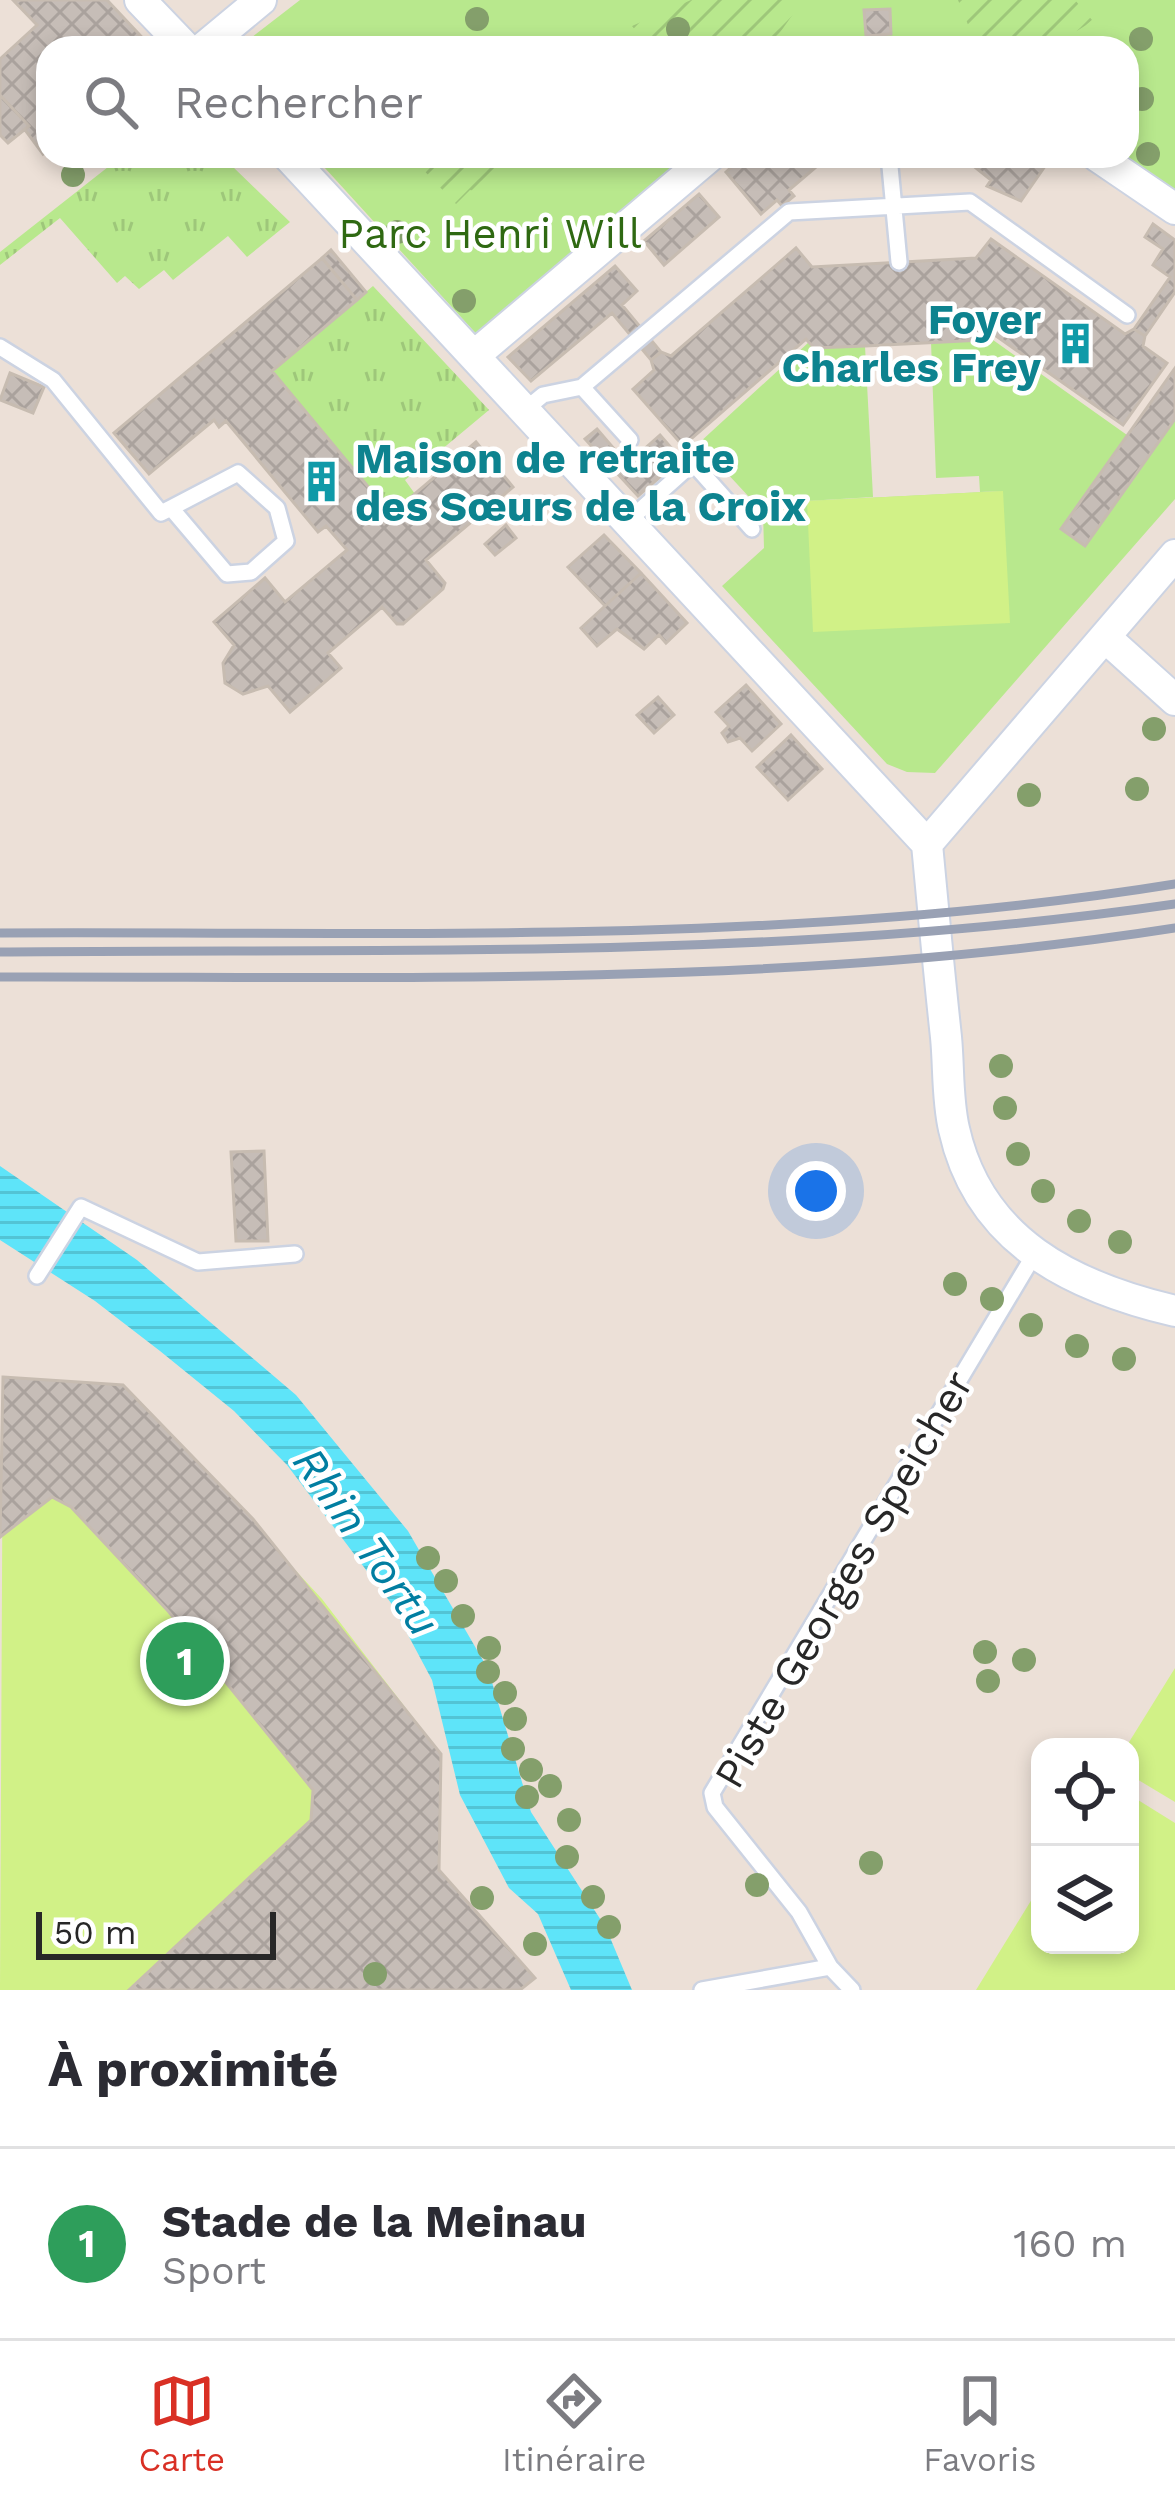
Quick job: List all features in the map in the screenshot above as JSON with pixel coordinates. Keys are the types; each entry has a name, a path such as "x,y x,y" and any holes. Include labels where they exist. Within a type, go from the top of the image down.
{"street":[{"path":"140,0 174,36"},
{"path":"218,36 261,0"},
{"path":"299,168 927,844 955,1132 979,1192 1034,1255 1086,1286 1175,1311"},
{"path":"476,355 696,168"},
{"path":"1115,168 1175,209"},
{"path":"927,844 1175,555"},
{"path":"1106,638 1175,700"}],"lane":[{"path":"891,168 899,262"},
{"path":"526,410 543,395 582,387 789,212 970,202 1127,315"},
{"path":"2,354 53,380 161,513 238,473 277,508 286,541 251,572 227,574 171,508"},
{"path":"582,387 630,440"},
{"path":"628,521 693,463 752,529"},
{"path":"37,1276 81,1207 198,1262 296,1254"},
{"name":"Piste Georges Speicher","path":"830,1967 799,1912 715,1808 712,1793 1034,1255"},
{"path":"702,1990 830,1967 852,1990"}],"green space":[{"path":"300,0 1175,0 1175,197 1131,168 1139,168 1139,36 254,36"},
{"path":"691,0 803,0 778,36 640,36 632,26"},
{"path":"958,0 1075,0 1092,20 1066,36 973,36"},
{"path":"107,168 234,168 290,222 247,257 228,236 173,280 164,270 139,289 125,276 117,283 60,218 0,265 0,252"},
{"name":"Parc Henri Will","path":"325,168 682,168 481,339"},
{"path":"422,168 494,168 488,194 470,190 456,204"},
{"path":"373,286 489,410 405,480 415,494 391,514 272,371"},
{"path":"986,335 1127,435 1062,528 1086,545 1175,419 1175,499 935,773 907,772 887,764 722,586 764,548 763,512 699,443 809,342 814,348 865,346 873,497 807,501 1003,491 980,492 979,476 936,478 931,342 982,340"},
{"path":"1003,491 1010,623 813,632 807,501"},
{"path":"3,1377 123,1385 322,1599 441,1754 439,1870 535,1978 520,1990 0,1990"},
{"path":"1175,1668 1175,1802 1139,1780 1139,1738 1132,1738"},
{"path":"1139,1801 1175,1823 1175,1990 976,1990 1031,1901 1031,1954 1139,1954"}],"water":[{"name":"Rhin Tortu","path":"0,1166 137,1260 296,1395 408,1531 488,1669 531,1812 606,1928 632,1990 571,1990 538,1914 509,1888 460,1795 432,1680 391,1603 287,1465 234,1411 95,1301 0,1240"}],"building":[{"path":"13,0 107,0 141,36 36,36 36,145 25,130 29,126 0,95 0,59 37,25"},
{"path":"890,9 891,34 866,36 864,10"},
{"path":"0,95 29,126 8,143 0,135"},
{"path":"730,168 815,168 789,190 794,196 782,206 777,200 761,214 726,172"},
{"path":"976,168 1044,168 1021,201 987,186 991,180"},
{"path":"699,194 719,217 664,265 644,241"},
{"path":"1153,224 1175,240 1175,292 1145,336 1134,329 1170,277 1153,265 1163,249 1145,237"},
{"name":"Foyer Charles Frey","path":"991,239 1125,334 1134,329 1145,336 1143,346 1167,363 1123,425 989,331 982,340 865,346 814,348 806,339 683,446 633,389 654,370 651,360 661,352 671,356 796,248 812,267 976,258"},
{"path":"331,250 366,292 357,300 322,258"},
{"name":"Maison de retraite des Sœurs de la Croix","path":"322,258 357,300 272,371 360,477 391,514 476,442 513,487 426,560 445,583 443,589 403,624 397,624 382,607 328,653 341,668 290,712 268,686 243,694 225,683 223,663 234,645 214,622 265,578 285,602 347,550 326,526 318,532 226,421 219,427 214,420 149,474 114,433"},
{"path":"615,266 637,291 622,305 661,352 651,360 612,313 531,381 508,357"},
{"path":"1175,368 1175,419 1085,546 1061,529"},
{"path":"10,373 44,387 33,413 0,400"},
{"path":"597,429 616,451 605,461 585,439"},
{"path":"660,435 681,459 638,496 617,473"},
{"path":"506,525 516,538 495,555 485,544"},
{"path":"604,535 641,573 605,606 568,567"},
{"path":"641,573 687,623 666,643 659,635 644,649 617,629 597,646 581,628"},
{"path":"746,685 781,724 752,751 740,738 728,742 722,733 729,726 716,712"},
{"path":"658,697 674,715 654,733 637,715"},
{"path":"791,735 822,769 788,800 757,767"},
{"path":"264,1151 268,1241 236,1241 231,1152"},
{"path":"3,1377 123,1385 253,1519 441,1754 439,1870 535,1978 520,1990 129,1990 311,1820 313,1790 169,1612 71,1507 52,1497 0,1537"}],"railway":[{"path":"0,933 442,933 736,927 1029,904 1175,884"},
{"path":"0,952 735,943 1029,922 1175,904"},
{"path":"0,977 441,977 736,970 1029,948 1175,928"}],"place":[{"name":"Foyer Charles Frey","path":"1075,343"},
{"name":"Maison de retraite des Sœurs de la Croix","path":"321,482"},
{"name":"Stade de la Meinau","path":"185,1661"}]}
